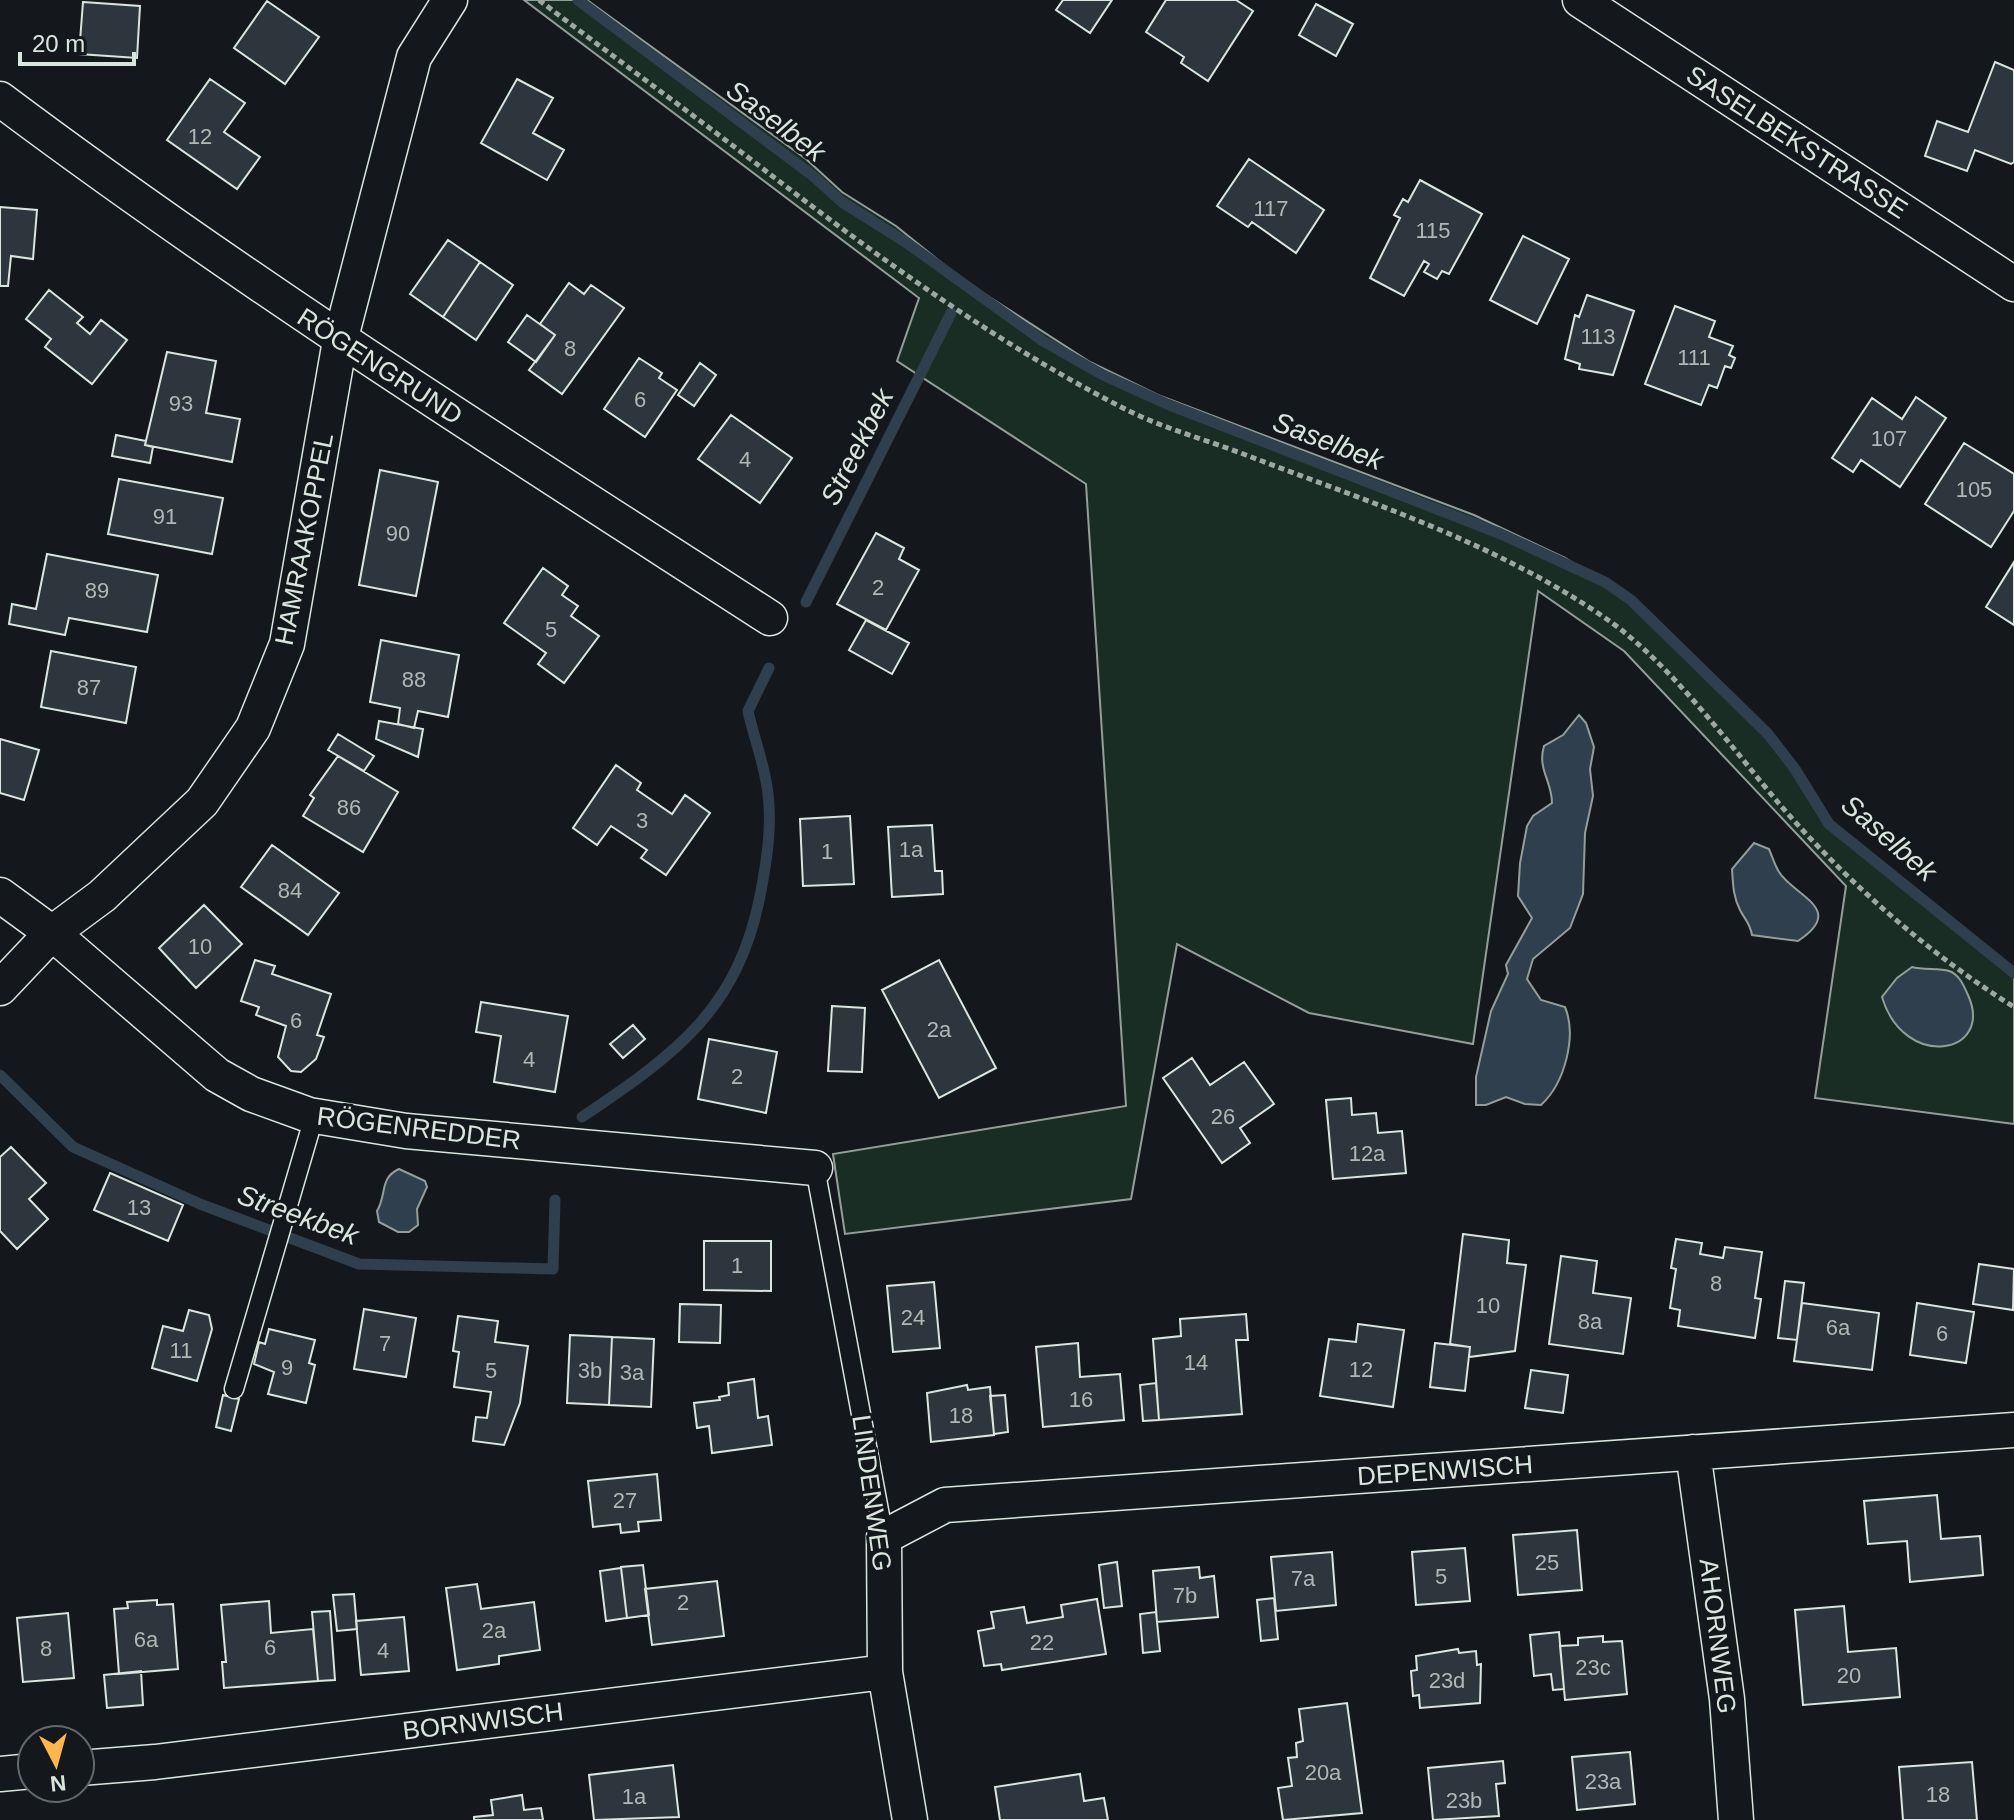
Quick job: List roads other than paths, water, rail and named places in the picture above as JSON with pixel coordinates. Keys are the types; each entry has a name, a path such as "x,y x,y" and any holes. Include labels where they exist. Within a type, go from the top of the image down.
{"street":[{"name":"HAMRAAKOPPEL","path":"0,988 52,933 102,896 202,802 253,728 287,644 340,341 414,57 450,0"},
{"name":"SASELBEKSTRASSE","path":"1580,0 2014,284"},
{"name":"RÖGENGRUND","path":"0,99 137,202 340,341 770,618"},
{"name":"RÖGENREDDER","path":"0,895 52,933 217,1075 251,1094 314,1117 406,1131 815,1168"},
{"name":"DEPENWISCH","path":"884,1537 945,1505 2014,1430"},
{"name":"AHORNWEG","path":"1693,1452 1727,1699 1736,1820"},
{"name":"LINDENWEG","path":"884,1537 885,1672 910,1820"},
{"name":"BORNWISCH","path":"96,1767 885,1672"}],"lane":[{"path":"234,1389 314,1117"},
{"name":"LINDENWEG","path":"815,1168 884,1537"}],"water":[{"path":"1579,715 1586,723 1594,747 1590,769 1593,796 1585,833 1583,894 1570,928 1533,959 1527,979 1541,1000 1565,1007 1570,1031 1566,1059 1557,1084 1541,1105 1525,1104 1506,1097 1486,1105 1476,1105 1476,1077 1491,1011 1508,974 1506,965 1532,918 1518,896 1520,863 1527,826 1533,816 1552,803 1542,762 1544,746 1563,735"},
{"path":"1754,843 1769,849 1779,872 1817,911 1818,920 1812,930 1798,941 1752,935 1738,905 1732,869"},
{"path":"1912,967 1949,971 1961,981 1973,1015 1969,1031 1958,1042 1943,1046 1926,1045 1909,1036 1893,1021 1882,997 1897,978"},
{"path":"399,1169 425,1181 427,1187 417,1209 418,1225 409,1232 398,1232 379,1222 377,1211 386,1182"}],"waterway":[{"name":"Saselbek","path":"578,0 812,175 842,202 907,243 1043,341 1103,375 1167,404 1501,534 1605,582 1631,600 1768,734 1795,769 1829,824 2014,973"},
{"name":"Streekbek","path":"806,602 951,313"},
{"name":"Streekbek","path":"582,1117 675,1048 720,997 737,967 751,932 768,842 767,783 748,711 769,668"},
{"name":"Streekbek","path":"0,1075 73,1147 200,1204 359,1264 553,1269 555,1200"}]}
